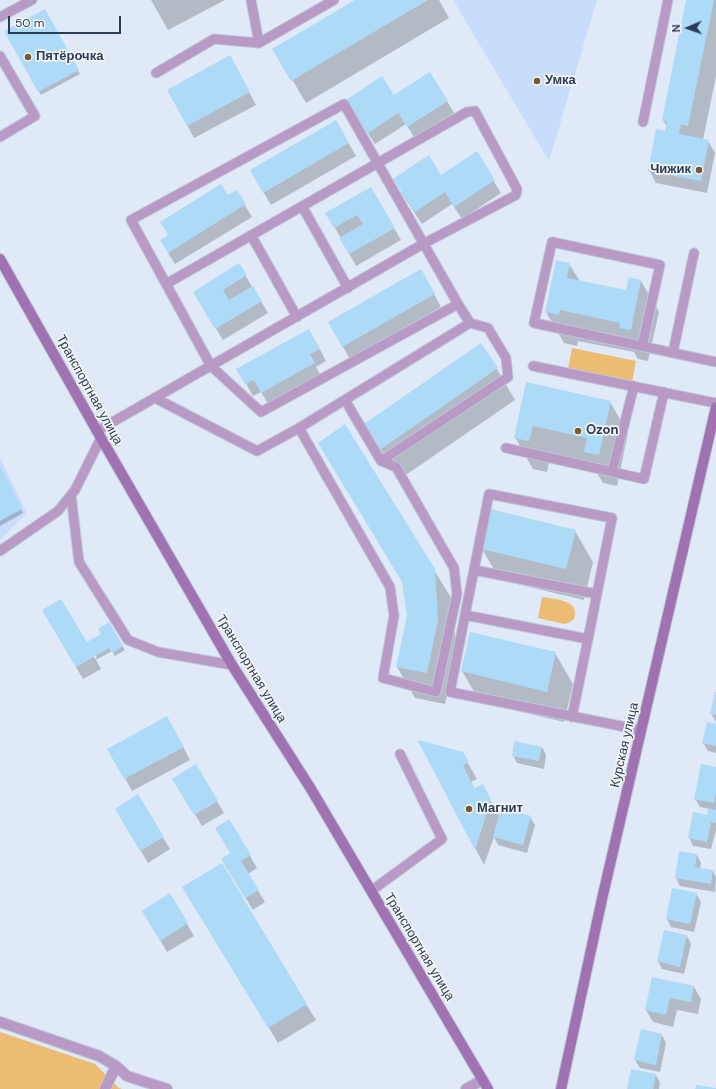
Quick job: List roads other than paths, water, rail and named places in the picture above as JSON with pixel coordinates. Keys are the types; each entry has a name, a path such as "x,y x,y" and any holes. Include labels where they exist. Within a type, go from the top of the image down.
{"main road":[{"name":"Транспортная улица","path":"0,259 99,435 232,665 311,790 488,1089"},
{"name":"Курская улица","path":"561,1089 602,899 716,407"}],"street":[{"path":"0,1022 99,1056 116,1066 127,1076 167,1089"},
{"path":"105,1089 116,1066"},
{"path":"466,1089 482,1080"}],"lane":[{"path":"0,17 32,0"},
{"path":"251,0 259,43"},
{"path":"156,73 214,39 259,43 334,0"},
{"path":"643,122 668,0"},
{"path":"0,56 36,116 0,137"},
{"path":"382,461 508,376 506,358 488,328 470,323 423,244 344,104 131,220 211,366 261,412 458,304"},
{"path":"0,551 58,511 75,490 99,435 155,398 423,244 516,195 517,189 475,111 467,112 166,284"},
{"path":"302,206 348,288"},
{"path":"251,235 297,317"},
{"path":"642,346 660,265 552,242 534,323 716,362"},
{"path":"673,352 694,253"},
{"path":"155,398 257,451 299,428 470,323"},
{"path":"533,366 716,403"},
{"path":"612,472 634,386"},
{"path":"506,448 644,479 664,392"},
{"path":"299,428 390,587 394,616 383,678 436,692 457,594 454,568 396,467 382,461 345,400"},
{"path":"572,717 612,518 489,494 450,692 572,717 641,730"},
{"path":"71,495 80,562 128,640 158,652 232,665"},
{"path":"474,570 596,594"},
{"path":"465,615 588,639"},
{"path":"371,891 442,839 400,754"}],"place":[{"name":"Пятёрочка","path":"28,57"},
{"name":"Умка","path":"537,81"},
{"name":"Чижик","path":"699,170"},
{"name":"Ozon","path":"578,431"},
{"name":"Магнит","path":"469,809"}]}
